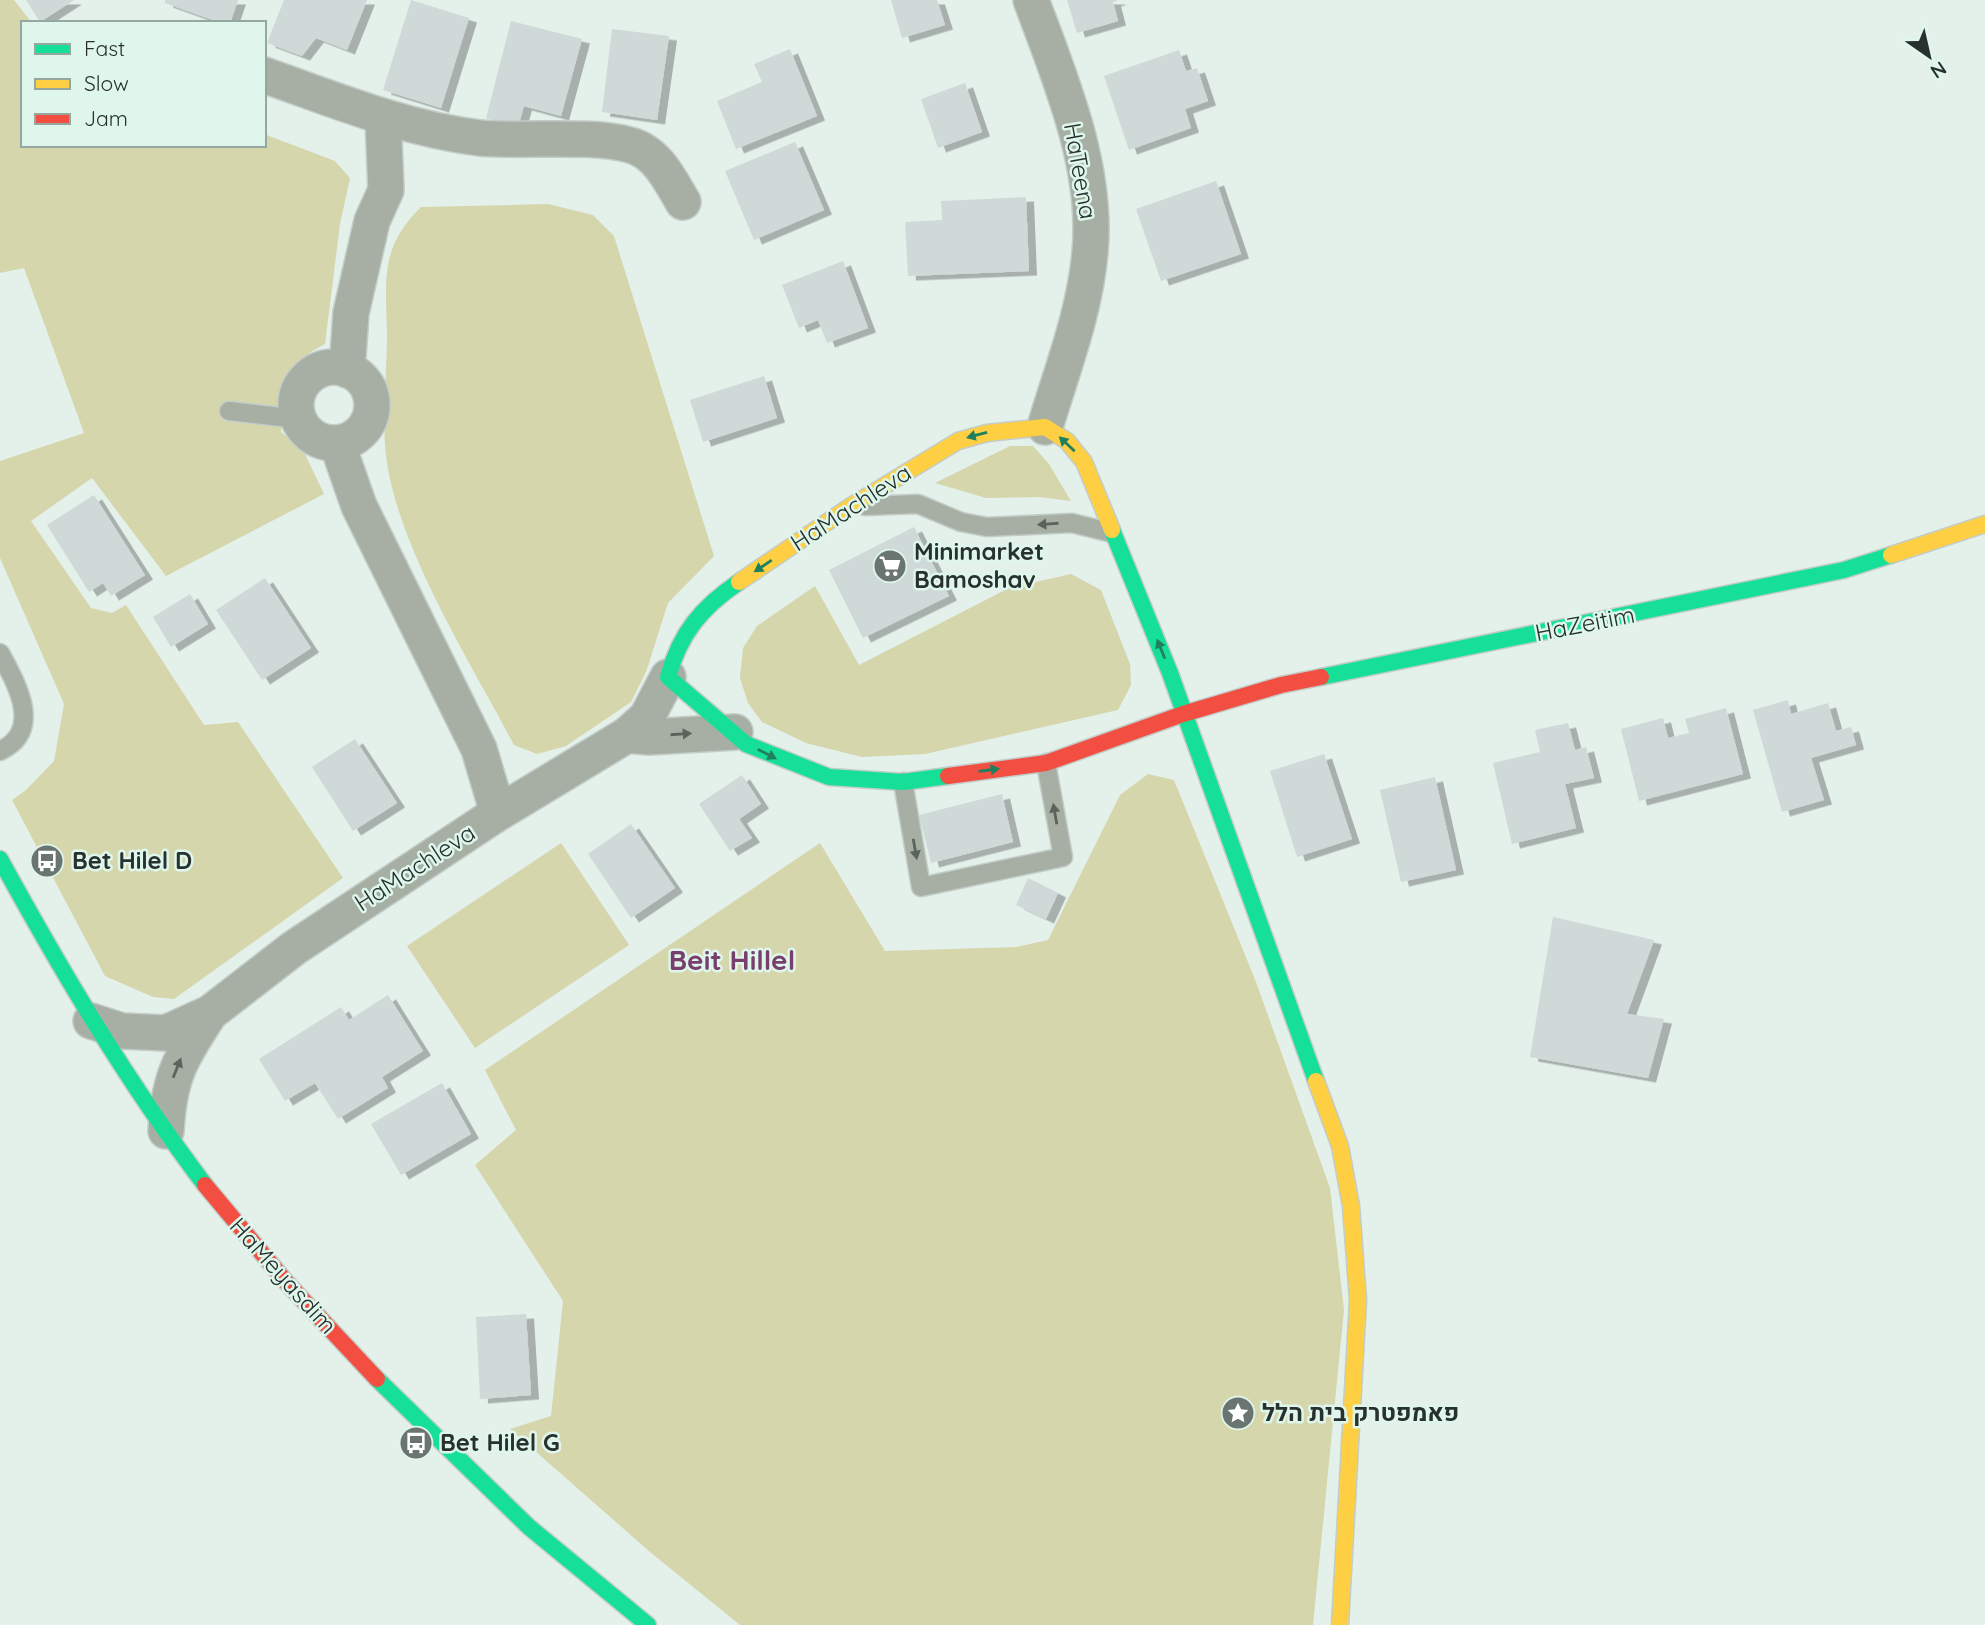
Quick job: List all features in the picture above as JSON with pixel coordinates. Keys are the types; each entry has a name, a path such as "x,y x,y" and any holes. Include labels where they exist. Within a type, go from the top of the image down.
{"street":[{"name":"HaTeena","path":"1031,0 1068,104 1090,205 1090,251 1082,307 1045,427"},
{"path":"266,76 383,117 480,138 632,145 656,160 683,202"},
{"path":"347,370 351,313 372,221 386,190 383,117"},
{"path":"322,369 347,370 366,385 372,410 360,432 337,443 314,437 298,419 298,395 303,384 322,369"},
{"name":"HaMachleva","path":"91,1021 122,1031 166,1033 210,1013 294,948 498,813 627,735 680,689 676,649 689,626 712,600 851,506 958,441 987,433 1045,427"},
{"path":"1045,427 1067,441 1084,462 1115,533 1170,673 1182,714 1340,1146 1351,1206 1359,1300 1340,1625"},
{"path":"337,443 359,506 479,749 498,813"},
{"name":"HaZeitim","path":"680,689 735,732 746,744 768,755 829,777 903,782 1046,763 1119,739 1182,714 1281,685 1844,570 1985,524"},
{"path":"1119,739 1150,716 1159,704 1170,673"},
{"path":"627,735 649,737 735,732"},
{"name":"HaMeyasdim","path":"0,859 91,1021 211,1194 326,1326 490,1492 572,1567 648,1625"},
{"name":"HaMachleva","path":"166,1131 169,1092 174,1072 210,1013"}],"lane":[{"path":"229,411 298,419"},
{"path":"851,506 918,504 961,522 987,527 1072,523 1115,533"},
{"path":"0,653 22,695 25,715 19,734 0,751"},
{"path":"903,782 921,887 1063,858 1046,763"}],"green space":[{"path":"0,0 14,0 30,21 21,21 21,147 266,147 266,135 335,161 350,178 340,224 325,344 302,360 294,370 285,392 282,418 281,432 304,452 324,494 166,576 92,478 31,521 91,608 112,613 126,605 204,725 238,722 343,878 174,999 153,997 105,976 12,800 26,790 54,761 64,704 0,558 0,461 84,433 24,268 0,273"},
{"path":"548,204 593,215 614,236 714,556 668,603 646,672 631,702 566,746 537,754 514,745 422,570 395,498 384,433 386,282 392,251 398,237 421,207"},
{"path":"1010,446 1033,446 1049,464 1071,501 1039,497 986,498 935,483"},
{"path":"1071,574 1101,590 1130,664 1131,685 1118,710 925,754 862,757 806,743 762,722 748,703 740,678 743,648 757,626 815,586 859,665 1009,588"},
{"path":"1148,774 1174,780 1256,982 1330,1188 1344,1310 1313,1625 740,1625 650,1552 510,1429 551,1416 563,1301 475,1165 516,1130 485,1070 820,843 885,951 1016,947 1048,940 1120,795"},
{"path":"561,843 629,945 475,1048 407,946"}],"building":[{"path":"26,0 74,0 42,21"},
{"path":"165,0 238,0 231,21 215,21 165,3"},
{"path":"284,0 367,0 347,50 316,38 302,56 267,43"},
{"path":"411,0 469,18 441,108 383,90"},
{"path":"891,0 937,0 945,25 902,38"},
{"path":"1067,0 1119,0 1113,2 1118,21 1077,33"},
{"path":"511,21 582,39 561,116 524,106 518,127 486,118"},
{"path":"612,29 669,36 657,120 602,112"},
{"path":"790,49 817,116 736,149 717,101 762,82 754,64"},
{"path":"1179,50 1186,71 1197,68 1208,101 1185,109 1191,128 1129,150 1104,76"},
{"path":"965,83 982,132 938,148 921,99"},
{"path":"795,142 824,210 754,240 725,171"},
{"path":"1216,181 1241,254 1161,281 1136,209"},
{"path":"1026,197 1029,271 908,276 905,222 942,220 941,201"},
{"path":"843,261 868,328 827,343 818,320 799,328 782,285"},
{"path":"764,376 777,418 703,442 690,400"},
{"path":"94,495 145,575 111,596 103,583 89,592 47,525"},
{"path":"914,527 949,596 863,638 829,570"},
{"path":"265,578 311,648 262,680 216,610"},
{"path":"190,594 208,624 171,647 153,617"},
{"path":"1788,700 1791,714 1828,703 1836,731 1851,727 1856,745 1811,758 1824,800 1782,812 1753,710"},
{"path":"1726,708 1743,774 1639,801 1621,729 1663,718 1668,738 1689,733 1685,719"},
{"path":"1568,723 1575,750 1586,747 1594,778 1565,784 1576,828 1512,844 1493,763 1540,752 1535,730"},
{"path":"355,739 397,803 353,831 312,767"},
{"path":"1324,754 1352,839 1297,857 1270,771"},
{"path":"742,775 761,804 739,819 752,838 730,851 699,804"},
{"path":"1435,777 1456,870 1401,882 1380,790"},
{"path":"1002,794 1013,842 931,863 919,815"},
{"path":"631,824 675,888 631,918 588,854"},
{"path":"1028,878 1058,893 1046,919 1016,905"},
{"path":"1553,917 1654,940 1627,1014 1664,1019 1648,1078 1530,1057"},
{"path":"388,995 423,1051 382,1077 388,1088 338,1119 315,1083 285,1101 259,1059 341,1007 349,1020"},
{"path":"442,1083 471,1134 401,1175 371,1124"},
{"path":"526,1314 531,1395 480,1399 476,1317"}],"traffic: fast":[{"path":"1112,530 1170,673 1316,1081"},
{"path":"1321,677 1844,570 1891,555"},
{"path":"739,582 714,601 694,622 679,647 668,677 746,744 829,777 903,782 948,776"},
{"path":"0,859 96,1026 205,1185"},
{"path":"377,1379 529,1527 648,1625"}],"traffic: slow":[{"path":"739,582 851,506 958,441 987,433 1045,427 1067,441 1084,462 1112,530"},
{"path":"1891,555 1985,524"},
{"path":"1316,1081 1340,1146 1351,1206 1358,1300 1340,1625"}],"traffic: jam":[{"path":"948,776 1046,763 1183,714 1281,685 1321,677"},
{"path":"205,1185 286,1282 377,1379"}],"place":[{"name":"Minimarket Bamoshav","path":"890,566"},
{"name":"Bet Hilel D","path":"47,861"},
{"name":"פאמפטרק בית הלל","path":"1238,1413"},
{"name":"Bet Hilel G","path":"416,1443"}],"district":[{"name":"Beit Hillel","path":"732,960"}]}
